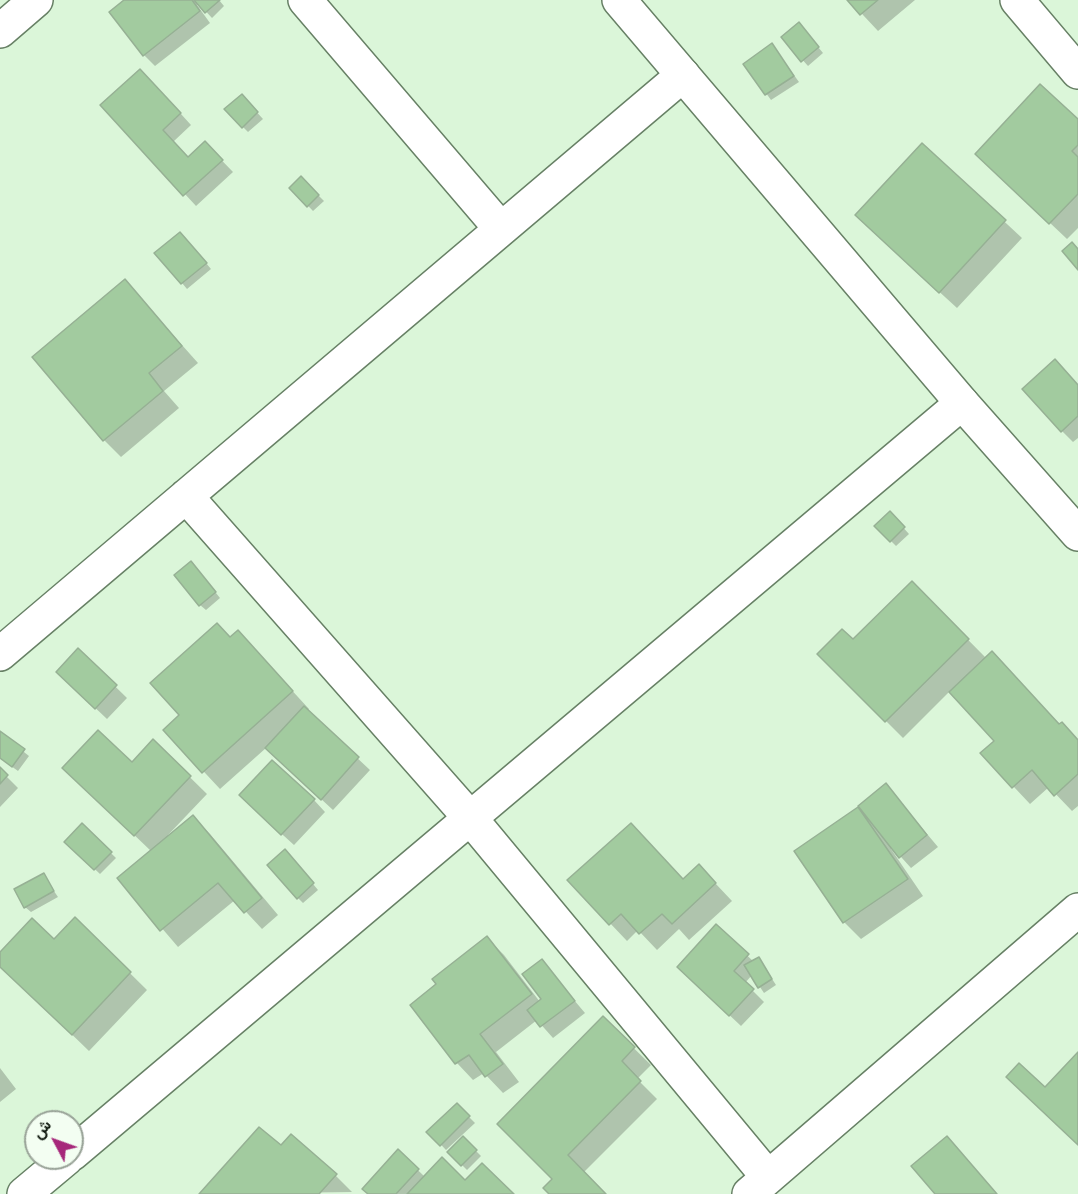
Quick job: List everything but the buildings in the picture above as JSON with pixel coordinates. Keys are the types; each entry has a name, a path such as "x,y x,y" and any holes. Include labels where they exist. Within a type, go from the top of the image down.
{"street":[{"path":"0,31 36,0"},
{"path":"304,0 501,229"},
{"path":"1017,0 1078,72"},
{"path":"623,2 962,403 1078,534"},
{"path":"0,654 683,75"},
{"path":"84,1144 962,403"},
{"path":"186,496 471,819 758,1185 1078,910"},
{"path":"24,1194 53,1170"}]}
